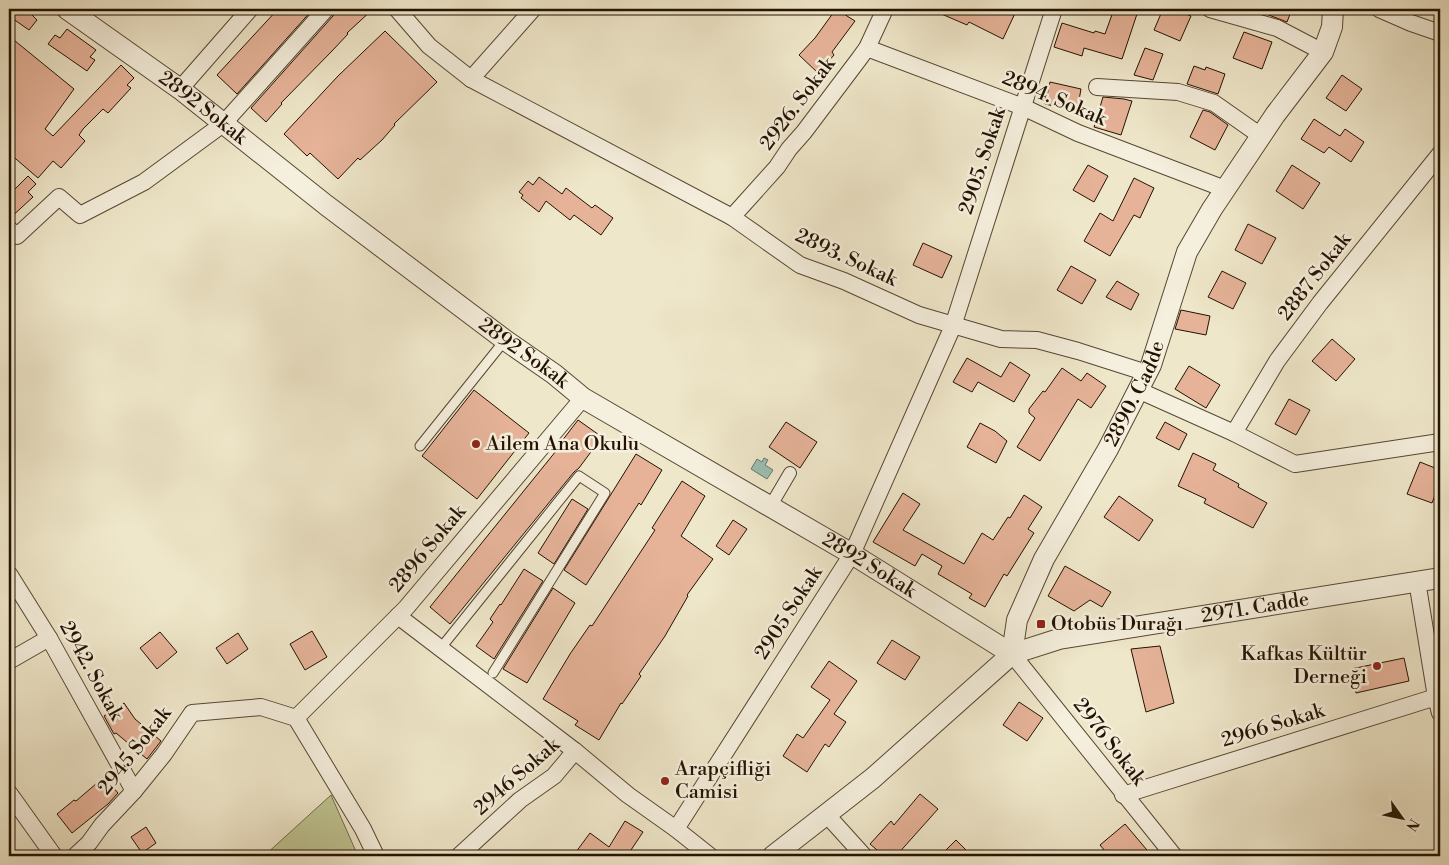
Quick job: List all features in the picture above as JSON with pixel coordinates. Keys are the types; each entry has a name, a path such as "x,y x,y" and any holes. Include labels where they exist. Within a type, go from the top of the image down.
{"street":[{"name":"2892 Sokak","path":"67,9 180,89 326,205 505,340 554,374 583,398 852,554 1012,654"},
{"path":"180,89 250,9"},
{"path":"9,229 16,236 59,197 80,215 144,182 223,124 326,9"},
{"name":"2893. Sokak","path":"397,9 428,46 471,79 732,217 800,265 844,281 919,316 1001,339 1037,340 1078,351 1142,382 1296,464 1440,442"},
{"path":"471,79 533,9"},
{"name":"2926. Sokak","path":"732,217 777,167 867,48 885,9"},
{"name":"2905. Sokak","path":"953,326 1054,9"},
{"path":"1210,9 1277,28 1323,52"},
{"name":"2890. Cadde","path":"1012,654 1017,620 1044,560 1108,449 1151,365 1188,252 1225,189 1261,136 1323,52 1332,27 1333,9"},
{"path":"1379,9 1440,33"},
{"name":"2894. Sokak","path":"867,48 1023,107 1078,133 1225,189"},
{"path":"1097,87 1178,92 1214,103 1261,136"},
{"name":"2887 Sokak","path":"1234,432 1277,361 1298,332 1440,154"},
{"name":"2905 Sokak","path":"676,829 852,554 953,326"},
{"name":"2896 Sokak","path":"296,718 398,616 583,398"},
{"path":"770,507 790,473"},
{"name":"2942. Sokak","path":"9,574 49,638 134,791"},
{"name":"2971. Cadde","path":"1012,654 1059,639 1440,578"},
{"path":"1418,581 1439,702"},
{"path":"398,616 575,751"},
{"path":"9,661 49,638"},
{"path":"774,856 873,778 1012,654"},
{"name":"2976 Sokak","path":"1012,654 1123,795 1174,856"},
{"name":"2966 Sokak","path":"1123,795 1439,702"},
{"name":"2945 Sokak","path":"75,856 89,843 102,825 134,791 164,754 192,713 261,707 296,718"},
{"path":"296,718 358,820 376,856"},
{"name":"2946 Sokak","path":"459,856 520,800 554,776 575,751 628,795 710,856"},
{"path":"9,793 54,856"},
{"path":"826,814 864,856"}],"lane":[{"path":"420,446 505,340"},
{"path":"440,649 579,476 605,493 493,672"}],"green space":[{"path":"331,795 358,856 264,856"}],"water":[{"path":"764,458 768,460 765,465 773,470 767,479 751,469 757,459 762,462"}],"building":[{"path":"9,9 37,9 32,15 37,20 29,30 9,16"},
{"path":"278,9 313,9 237,94 217,75"},
{"path":"336,9 373,9 347,33 281,103 266,122 251,108 333,16"},
{"path":"836,9 855,21 832,52 834,55 818,73 799,55 815,38"},
{"path":"930,9 1017,9 1003,39 969,22 967,25"},
{"path":"1114,9 1137,14 1122,59 1084,48 1082,56 1054,47 1062,23 1094,33 1095,31 1105,34"},
{"path":"1163,9 1174,9 1191,16 1180,41 1154,30"},
{"path":"1253,9 1292,9 1287,22"},
{"path":"67,29 96,50 90,57 95,60 87,71 48,44 55,35 60,38"},
{"path":"385,31 437,82 394,124 382,140 360,160 358,158 338,179 310,153 307,156 284,134 338,76"},
{"path":"1244,32 1272,42 1262,69 1233,58"},
{"path":"9,36 74,89 45,129 53,136 121,65 134,78 127,85 131,88 108,113 103,109 83,129 79,135 85,141 61,168 53,161 38,178 9,153"},
{"path":"1145,48 1163,54 1153,80 1134,75"},
{"path":"1194,66 1205,70 1206,67 1225,74 1218,94 1187,84"},
{"path":"1342,75 1362,89 1346,111 1326,98"},
{"path":"1050,82 1081,89 1077,111 1045,104"},
{"path":"1103,97 1132,101 1121,135 1094,127"},
{"path":"1203,110 1210,112 1228,125 1215,150 1190,137"},
{"path":"1314,119 1340,136 1345,129 1364,142 1351,162 1329,147 1324,153 1301,139"},
{"path":"1088,165 1108,176 1094,202 1073,190"},
{"path":"1292,165 1320,183 1303,209 1276,191"},
{"path":"28,176 36,184 28,192 33,197 9,219 9,195"},
{"path":"539,177 562,194 566,188 592,208 595,205 613,218 601,235 574,215 570,220 546,201 539,212 521,198 523,195 519,192 528,181 533,185"},
{"path":"1134,178 1154,188 1140,218 1134,215 1110,256 1084,241 1100,213 1113,221"},
{"path":"1248,224 1276,238 1262,264 1235,250"},
{"path":"923,243 952,256 942,278 913,265"},
{"path":"1071,266 1096,280 1082,304 1057,290"},
{"path":"1222,271 1246,283 1233,309 1208,297"},
{"path":"1117,281 1139,294 1131,310 1106,297"},
{"path":"1181,310 1210,316 1206,335 1175,329"},
{"path":"1332,339 1355,359 1336,381 1312,361"},
{"path":"967,358 1001,377 1010,362 1030,375 1014,402 978,382 972,392 953,382"},
{"path":"1189,366 1220,385 1206,408 1175,389"},
{"path":"1062,368 1081,381 1087,373 1106,386 1091,408 1078,399 1040,461 1017,447 1035,418 1029,413 1029,409 1043,391 1045,392"},
{"name":"Ailem Ana Okulu","path":"474,390 529,433 477,499 422,456"},
{"path":"1289,399 1310,410 1296,435 1275,424"},
{"path":"578,420 602,437 579,468 450,624 430,607 556,451"},
{"path":"786,422 817,442 800,468 769,447"},
{"path":"1165,422 1187,434 1179,450 1156,438"},
{"path":"980,423 995,431 1007,441 996,463 967,447"},
{"path":"1193,453 1216,464 1213,470 1239,484 1238,487 1267,503 1253,528 1204,503 1206,499 1178,486"},
{"path":"636,454 662,470 641,505 639,503 586,585 564,570"},
{"path":"1420,462 1440,470 1440,483 1432,503 1407,494"},
{"path":"682,481 705,496 681,536 713,559 687,595 665,636 639,674 641,676 621,703 599,740 575,725 578,721 543,699 570,654 590,625 592,626 655,530 652,528"},
{"path":"903,493 920,504 903,530 964,564 982,533 993,540 1008,517 1010,518 1024,495 1042,507 1028,529 1034,533 1007,576 1004,574 985,607 969,598 972,594 938,574 942,566 922,554 915,566 873,542"},
{"path":"1119,496 1153,520 1139,541 1104,517"},
{"path":"572,499 588,509 554,564 538,553"},
{"path":"733,520 747,529 729,555 716,546"},
{"path":"1065,566 1111,592 1102,607 1090,600 1074,611 1048,596"},
{"path":"524,569 543,581 494,659 476,646 493,622 490,619"},
{"path":"553,588 575,603 527,683 503,669"},
{"path":"312,631 327,657 305,670 290,644"},
{"path":"160,632 177,652 157,669 140,648"},
{"path":"238,633 248,649 227,664 216,648"},
{"path":"892,640 920,657 905,680 877,663"},
{"path":"1160,646 1174,703 1146,712 1131,649"},
{"path":"1404,658 1409,681 1356,693 1351,669"},
{"path":"829,661 857,681 834,714 846,722 829,747 825,744 807,772 783,756 797,734 803,738 830,700 811,687"},
{"path":"1019,702 1043,718 1027,741 1003,725"},
{"path":"124,703 135,719 161,741 147,759 116,733 114,734 104,716"},
{"path":"104,777 118,793 108,804 72,833 57,814 74,800 76,801"},
{"path":"920,794 938,809 896,856 884,856 870,844 891,821 894,825"},
{"path":"625,821 643,832 627,856 573,856 590,833 609,847"},
{"path":"1125,824 1152,856 1109,856 1100,845"},
{"path":"146,827 156,843 142,853 131,837"},
{"path":"956,840 972,856 940,856"}],"place":[{"name":"Ailem Ana Okulu","path":"476,444"},
{"name":"Otobüs Durağı","path":"1041,624"},
{"name":"Kafkas Kültür Derneği","path":"1377,666"},
{"name":"Arapçifliği Camisi","path":"665,781"}]}
